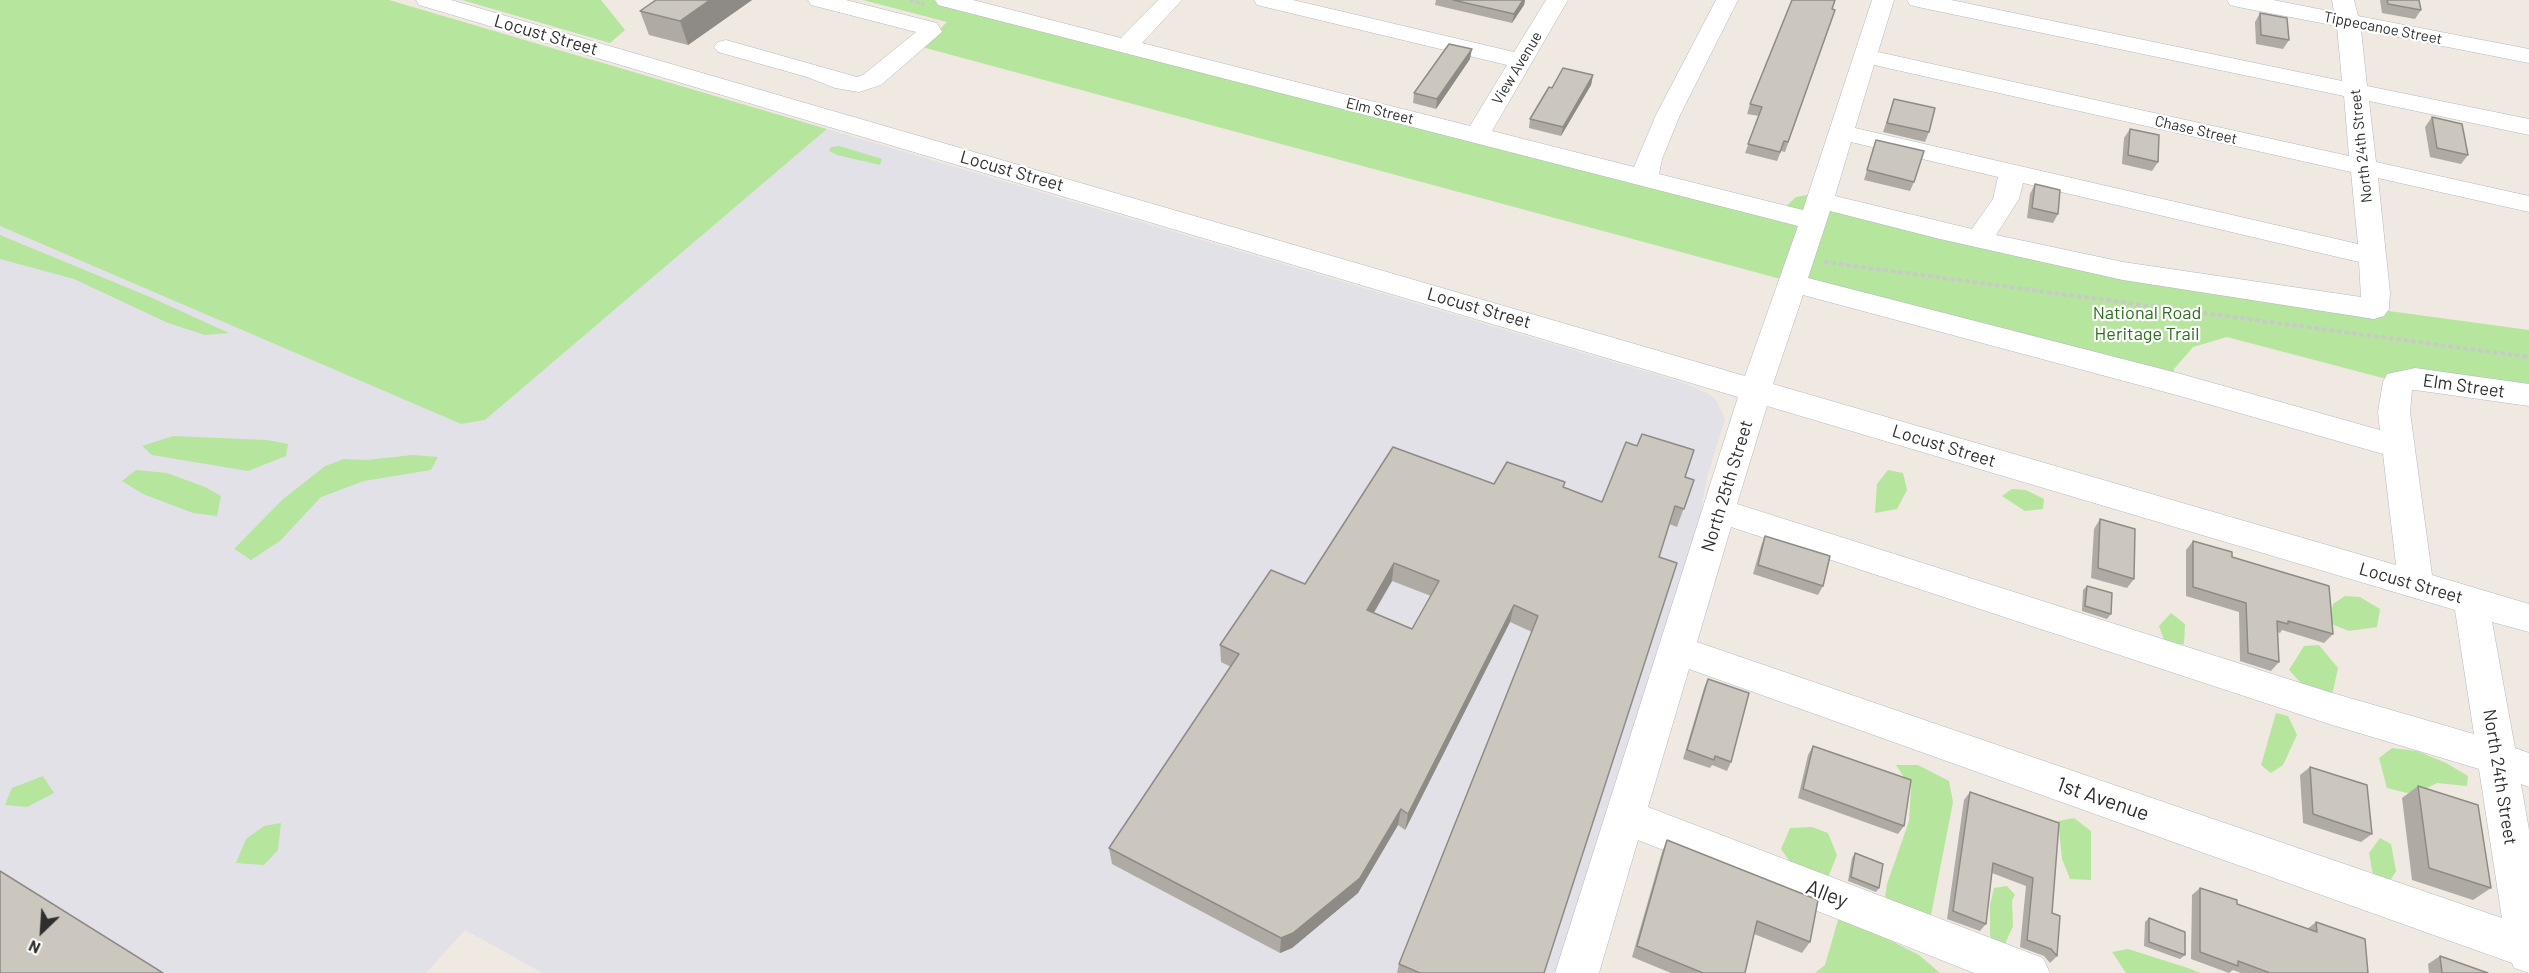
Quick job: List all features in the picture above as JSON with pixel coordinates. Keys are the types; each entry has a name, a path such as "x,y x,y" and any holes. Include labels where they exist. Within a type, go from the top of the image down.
{"street":[{"name":"Locust Street","path":"428,0 2529,618"},
{"path":"726,47 815,72 844,83 859,85 872,80 930,32 929,28 848,3 819,0"},
{"name":"Elm Street","path":"946,0 1010,7 1126,46 1645,178 1979,240 2123,271 2374,309 2376,293"},
{"path":"1126,46 1171,0"},
{"path":"1265,0 1521,61"},
{"name":"View Avenue","path":"1476,136 1557,0"},
{"path":"1645,178 1649,159 1668,115 1727,0"},
{"name":"North 25th Street","path":"1577,973 1756,389 1817,211 1883,0"},
{"path":"1918,0 2529,128"},
{"name":"Tippecanoe Street","path":"2238,0 2345,11 2529,56"},
{"name":"North 24th Street","path":"2345,11 2376,293"},
{"name":"Chase Street","path":"1864,56 2529,204"},
{"path":"1840,132 2373,256"},
{"path":"1979,240 2006,199 2013,171"},
{"path":"1792,283 2181,386 2399,447 2416,585"},
{"name":"Elm Street","path":"2399,447 2394,406 2398,382 2415,379 2529,395"},
{"path":"1720,511 2329,708 2461,746 2513,764"},
{"name":"North 24th Street","path":"2471,601 2513,764 2529,950"},
{"name":"1st Avenue","path":"1677,650 2529,950"},
{"name":"Alley","path":"1625,816 2028,973"}],"path":[{"path":"1823,262 2529,357"}],"shaded area":[{"path":"827,129 1684,383 1709,394 1716,400 1725,419 1707,477 1694,549 1559,973 543,973 465,930 426,973 0,973 0,226 461,424 485,420"}],"green space":[{"path":"0,0 389,0 827,129 485,420 461,424 0,226"},
{"path":"462,0 601,0 625,30 610,43"},
{"name":"National Road Heritage Trail","path":"863,0 946,0 1785,207 1796,197 1817,193 1940,231 2374,309 2529,330 2529,395 2398,382 2227,337 2193,347 2174,369 2173,380 1819,285 1777,278 922,47 947,22"},
{"path":"839,146 882,159 880,165 829,151 831,147"},
{"path":"0,235 150,297 229,333 205,335 168,323 74,279 0,259"},
{"path":"173,436 267,440 288,444 286,456 248,471 152,455 142,446"},
{"path":"413,455 438,457 431,470 364,481 321,497 280,541 251,560 234,549 282,500 325,466 344,459 366,460"},
{"path":"136,470 167,473 205,487 221,496 217,516 193,513 143,494 122,481"},
{"path":"1888,470 1903,473 1907,490 1897,509 1875,513 1877,484"},
{"path":"2012,489 2026,490 2044,499 2043,509 2025,511 2002,496"},
{"path":"2345,596 2360,597 2380,609 2377,627 2349,631 2329,623 2333,604"},
{"path":"2171,613 2185,624 2184,644 2166,645 2159,626"},
{"path":"2319,645 2338,668 2332,696 2309,692 2289,670 2304,646"},
{"path":"2276,713 2288,716 2297,735 2283,765 2271,773 2261,765"},
{"path":"2392,748 2417,751 2446,763 2468,776 2467,786 2437,783 2421,791 2407,793 2387,788 2379,758"},
{"path":"1896,765 1918,765 1949,781 1953,802 1931,915 1903,913 1885,898 1887,884 1909,821 1911,788"},
{"path":"43,776 54,793 27,807 5,805 12,788"},
{"path":"2074,818 2091,831 2091,880 2070,879 2062,859 2058,821"},
{"path":"281,823 278,850 264,865 236,863 246,839 264,826"},
{"path":"1812,827 1828,833 1837,855 1827,880 1801,877 1781,849 1790,828"},
{"path":"2380,838 2391,844 2396,871 2390,881 2373,875 2369,853"},
{"path":"2007,886 2015,895 2012,900 2013,926 2004,946 1996,951 1990,935 1990,905 1994,888"},
{"path":"1838,920 1858,924 1919,955 1940,973 1815,973 1825,965"},
{"path":"2128,949 2201,973 2126,973 2112,952"}],"building":[{"path":"656,0 710,0 680,21 640,11"},
{"path":"1453,0 1523,0 1514,14"},
{"path":"1792,0 1835,0 1832,9 1835,10 1788,142 1784,141 1780,152 1748,144 1762,107 1750,104"},
{"path":"2387,0 2419,0 2421,10 2388,4"},
{"path":"2260,13 2287,18 2289,40 2261,35"},
{"path":"1449,44 1472,49 1437,99 1414,93"},
{"path":"1563,68 1593,75 1563,127 1530,119 1549,87 1552,88"},
{"path":"1894,99 1935,108 1929,132 1887,123"},
{"path":"2432,117 2462,124 2468,155 2437,148"},
{"path":"2130,129 2159,135 2158,162 2128,155"},
{"path":"1876,140 1924,151 1914,182 1867,170"},
{"path":"2035,184 2060,190 2058,214 2032,208"},
{"path":"1642,434 1694,450 1685,477 1694,480 1684,509 1675,506 1659,557 1677,563 1544,973 1420,973 1399,964 1538,616 1514,605 1408,814 1401,809 1360,878 1293,933 1281,938 1109,848 1239,654 1220,645 1271,570 1305,584 1393,447 1494,484 1507,462 1565,482 1563,487 1602,502 1626,442 1637,446","holes":["1394,563 1439,581 1412,629 1367,610"]},
{"path":"2100,519 2135,529 2134,579 2098,568"},
{"path":"1765,536 1830,556 1823,586 1758,565"},
{"path":"2193,541 2232,552 2232,557 2329,586 2333,634 2288,621 2288,624 2277,621 2279,662 2248,653 2246,603 2193,587"},
{"path":"2087,586 2112,593 2111,614 2085,606"},
{"path":"1708,679 1749,693 1731,762 1715,756 1714,760 1687,750"},
{"path":"1813,746 1911,780 1904,826 1803,789"},
{"path":"2310,767 2367,785 2372,834 2313,814"},
{"path":"2418,786 2478,805 2491,888 2429,868"},
{"path":"1970,792 2059,823 2052,913 2060,916 2057,956 2051,949 2027,940 2033,878 1993,863 1986,924 1953,911"},
{"path":"1667,840 1818,900 1810,942 1757,921 1745,973 1703,973 1637,946"},
{"path":"1855,853 1883,864 1879,888 1851,877"},
{"path":"0,871 163,973 0,973"},
{"path":"2200,888 2237,900 2237,904 2317,932 2316,922 2365,939 2368,973 2270,973 2238,961 2238,966 2200,952"},
{"path":"2149,918 2185,932 2185,955 2149,942"},
{"path":"2440,956 2488,973 2442,973"}]}
